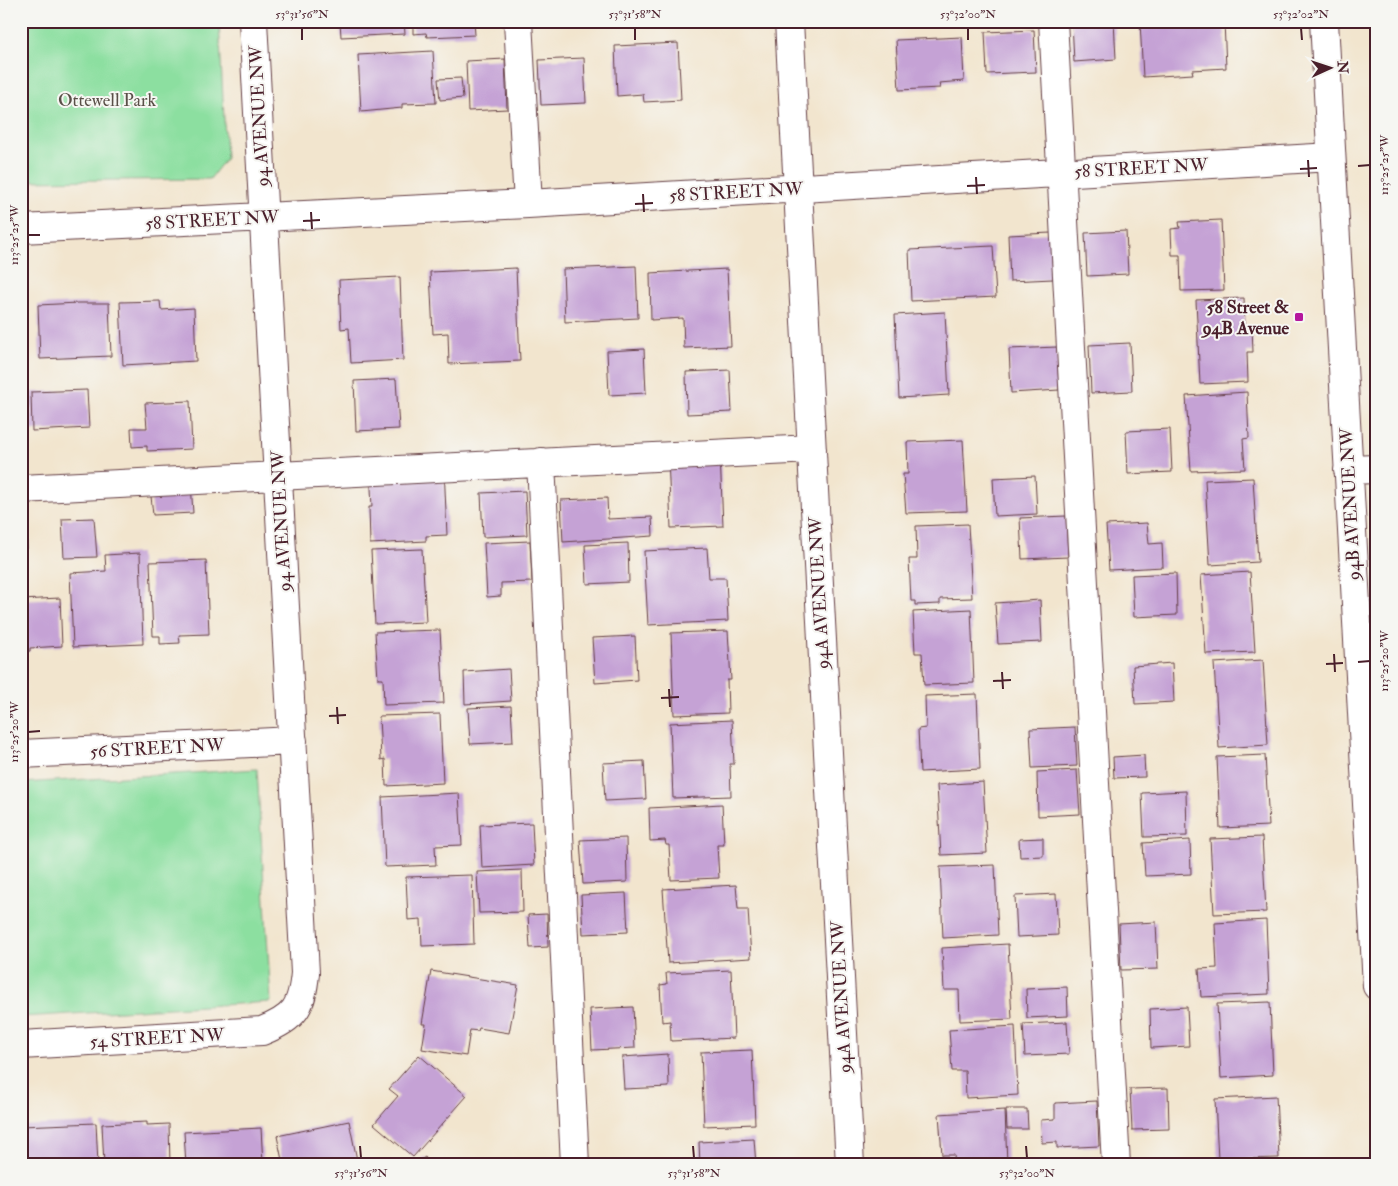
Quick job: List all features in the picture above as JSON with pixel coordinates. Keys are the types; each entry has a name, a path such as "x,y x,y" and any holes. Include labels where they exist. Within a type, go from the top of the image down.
{"street":[{"name":"94 AVENUE NW","path":"253,21 305,973 298,1006 290,1017"},
{"path":"518,21 528,204"},
{"name":"94A AVENUE NW","path":"789,21 850,1165"},
{"path":"1053,21 1116,1165"},
{"name":"94B AVENUE NW","path":"1324,21 1377,986"},
{"name":"58 STREET NW","path":"21,229 528,204 1331,158"},
{"path":"21,489 278,474 812,449"},
{"path":"541,462 575,1165"},
{"path":"1348,470 1377,469"},
{"name":"56 STREET NW","path":"21,754 293,741"},
{"name":"54 STREET NW","path":"21,1045 242,1033 262,1030 290,1017"}],"green space":[{"name":"Ottewell Park","path":"21,21 219,21 226,158 210,179 21,181"},
{"path":"257,769 271,1002 21,1017 21,783"}],"building":[{"path":"340,21 404,21 405,34 341,37"},
{"path":"474,21 475,35 427,37 426,33 413,34 413,22"},
{"path":"1072,21 1114,21 1116,59 1074,62"},
{"path":"1224,21 1226,68 1192,70 1193,74 1143,77 1140,22"},
{"path":"1034,30 1036,72 987,74 985,32"},
{"path":"962,37 964,81 939,83 940,88 899,90 896,40"},
{"path":"678,43 681,100 644,102 643,94 617,96 615,46"},
{"path":"433,51 436,103 402,104 402,108 361,112 358,55"},
{"path":"584,58 586,103 541,105 539,60"},
{"path":"505,59 507,109 468,111 466,61"},
{"path":"461,78 463,98 440,100 438,79"},
{"path":"1221,220 1224,290 1181,291 1180,255 1172,255 1171,229 1180,228 1179,222"},
{"path":"1126,231 1128,274 1087,276 1085,233"},
{"path":"1051,233 1053,279 1010,281 1008,235"},
{"path":"993,246 996,297 911,301 909,250"},
{"path":"636,266 638,318 565,322 563,269"},
{"path":"516,268 520,361 449,364 448,333 433,334 430,272"},
{"path":"727,269 731,346 684,348 683,318 651,320 650,273"},
{"path":"400,277 403,360 351,363 349,328 341,329 339,280"},
{"path":"1244,298 1245,327 1252,327 1253,352 1247,352 1248,382 1200,384 1196,300"},
{"path":"160,301 161,310 194,308 196,361 123,365 120,302"},
{"path":"109,303 111,356 40,359 38,305"},
{"path":"945,312 949,395 899,398 895,315"},
{"path":"1130,343 1132,391 1091,393 1089,345"},
{"path":"1057,347 1059,390 1011,393 1009,349"},
{"path":"644,349 646,393 609,395 607,351"},
{"path":"730,370 732,412 687,414 686,372"},
{"path":"396,379 399,429 356,431 354,381"},
{"path":"87,390 89,428 32,431 31,392"},
{"path":"1247,392 1249,438 1243,439 1245,469 1191,471 1186,396"},
{"path":"190,401 192,449 147,451 147,446 132,447 131,428 147,428 145,403"},
{"path":"1170,429 1172,472 1128,474 1126,431"},
{"path":"963,440 967,511 906,513 903,474 908,474 907,442"},
{"path":"720,454 723,526 671,528 668,457"},
{"path":"444,467 447,535 426,536 426,541 370,544 369,507 372,507 370,469"},
{"path":"1035,476 1037,514 995,516 993,478"},
{"path":"1253,478 1258,562 1210,565 1205,480"},
{"path":"191,484 193,513 153,515 150,487"},
{"path":"525,491 527,535 483,537 481,493"},
{"path":"21,494 24,494 27,548 21,548"},
{"path":"607,498 608,519 652,517 653,536 563,542 561,500"},
{"path":"1066,516 1068,557 1022,559 1020,518"},
{"path":"94,518 97,557 64,558 62,519"},
{"path":"1147,523 1149,544 1162,543 1163,567 1109,570 1106,525"},
{"path":"968,524 972,598 940,599 940,604 915,605 915,601 911,601 909,559 917,559 916,526"},
{"path":"530,541 532,582 501,583 501,596 487,597 484,543"},
{"path":"628,543 629,582 587,584 585,545"},
{"path":"707,548 709,578 726,578 728,621 648,625 644,551"},
{"path":"422,549 426,622 375,624 371,551"},
{"path":"140,553 143,644 73,647 70,573 106,571 105,555"},
{"path":"206,560 209,634 179,635 180,643 160,644 160,636 153,636 150,562"},
{"path":"1250,572 1255,652 1206,654 1201,575"},
{"path":"1176,573 1177,615 1134,617 1132,575"},
{"path":"60,598 62,646 30,648 30,651 21,652 21,600"},
{"path":"1040,600 1042,642 998,644 995,603"},
{"path":"971,609 974,683 924,685 922,653 915,653 913,612"},
{"path":"440,630 444,703 384,705 383,679 378,679 375,632"},
{"path":"728,631 731,680 727,680 728,713 674,715 671,633"},
{"path":"635,636 637,680 595,683 592,638"},
{"path":"1263,660 1268,745 1219,748 1214,663"},
{"path":"1172,663 1174,702 1135,704 1133,666"},
{"path":"509,669 511,701 465,704 464,672"},
{"path":"977,694 980,769 920,772 918,729 926,728 925,696"},
{"path":"511,706 513,742 470,744 468,708"},
{"path":"440,714 443,783 386,786 385,759 381,760 379,716"},
{"path":"732,720 734,764 730,764 731,796 673,798 670,723"},
{"path":"1075,727 1077,766 1032,768 1030,729"},
{"path":"1144,755 1145,777 1114,778 1113,757"},
{"path":"1265,755 1269,826 1220,828 1217,757"},
{"path":"644,761 646,799 605,801 603,763"},
{"path":"1077,770 1080,814 1038,816 1037,772"},
{"path":"983,782 987,853 941,855 937,785"},
{"path":"1186,791 1187,836 1144,837 1142,793"},
{"path":"459,793 462,845 435,846 436,865 385,867 382,797"},
{"path":"722,804 724,845 717,845 719,878 671,880 669,845 666,845 665,840 650,841 649,808"},
{"path":"532,823 534,865 482,868 480,825"},
{"path":"1262,837 1266,912 1214,914 1210,839"},
{"path":"626,838 627,882 583,884 580,840"},
{"path":"1043,838 1043,856 1020,857 1019,839"},
{"path":"1190,840 1191,874 1145,876 1143,843"},
{"path":"995,865 998,935 943,938 940,867"},
{"path":"522,870 523,912 479,913 477,872"},
{"path":"472,875 474,944 422,946 421,919 408,920 406,877"},
{"path":"736,885 738,909 748,909 751,958 668,963 663,889"},
{"path":"626,893 628,932 583,934 581,895"},
{"path":"1056,894 1058,935 1017,937 1015,896"},
{"path":"547,914 548,947 530,948 528,915"},
{"path":"1266,920 1269,994 1201,997 1199,969 1217,968 1215,923"},
{"path":"1156,922 1158,969 1121,970 1119,924"},
{"path":"1008,944 1012,1019 960,1021 959,990 944,990 942,948"},
{"path":"731,970 734,1038 671,1041 670,1021 662,1022 660,985 667,984 666,973"},
{"path":"431,971 518,985 509,1033 479,1028 478,1031 470,1030 466,1056 422,1049 426,1024 422,1024"},
{"path":"1067,987 1068,1016 1027,1018 1026,989"},
{"path":"1270,1002 1273,1075 1221,1078 1217,1004"},
{"path":"633,1007 635,1048 592,1050 590,1009"},
{"path":"1187,1007 1189,1046 1151,1048 1150,1009"},
{"path":"1067,1022 1069,1054 1025,1056 1023,1024"},
{"path":"1015,1026 1018,1095 966,1098 965,1071 952,1071 949,1030"},
{"path":"752,1050 755,1124 704,1126 701,1052"},
{"path":"668,1054 669,1087 624,1089 622,1057"},
{"path":"419,1055 467,1096 413,1157 374,1124 398,1096 389,1089"},
{"path":"1168,1088 1169,1129 1132,1130 1130,1089"},
{"path":"1276,1096 1279,1158 1218,1160 1215,1099"},
{"path":"1097,1101 1099,1146 1057,1148 1057,1142 1042,1143 1041,1120 1055,1119 1055,1103"},
{"path":"1006,1109 1027,1109 1028,1129 1007,1129"},
{"path":"1005,1110 1007,1165 955,1165 954,1155 942,1155 939,1114"},
{"path":"349,1121 358,1165 283,1165 277,1136"},
{"path":"147,1122 147,1125 169,1124 170,1165 104,1165 102,1124"},
{"path":"96,1123 98,1165 21,1165 21,1126"},
{"path":"261,1128 263,1165 186,1165 184,1132"},
{"path":"754,1139 756,1165 700,1165 699,1142"},
{"path":"425,1157 431,1165 413,1165"}],"place":[{"name":"58 Street & 94B Avenue","path":"1299,317"}]}
